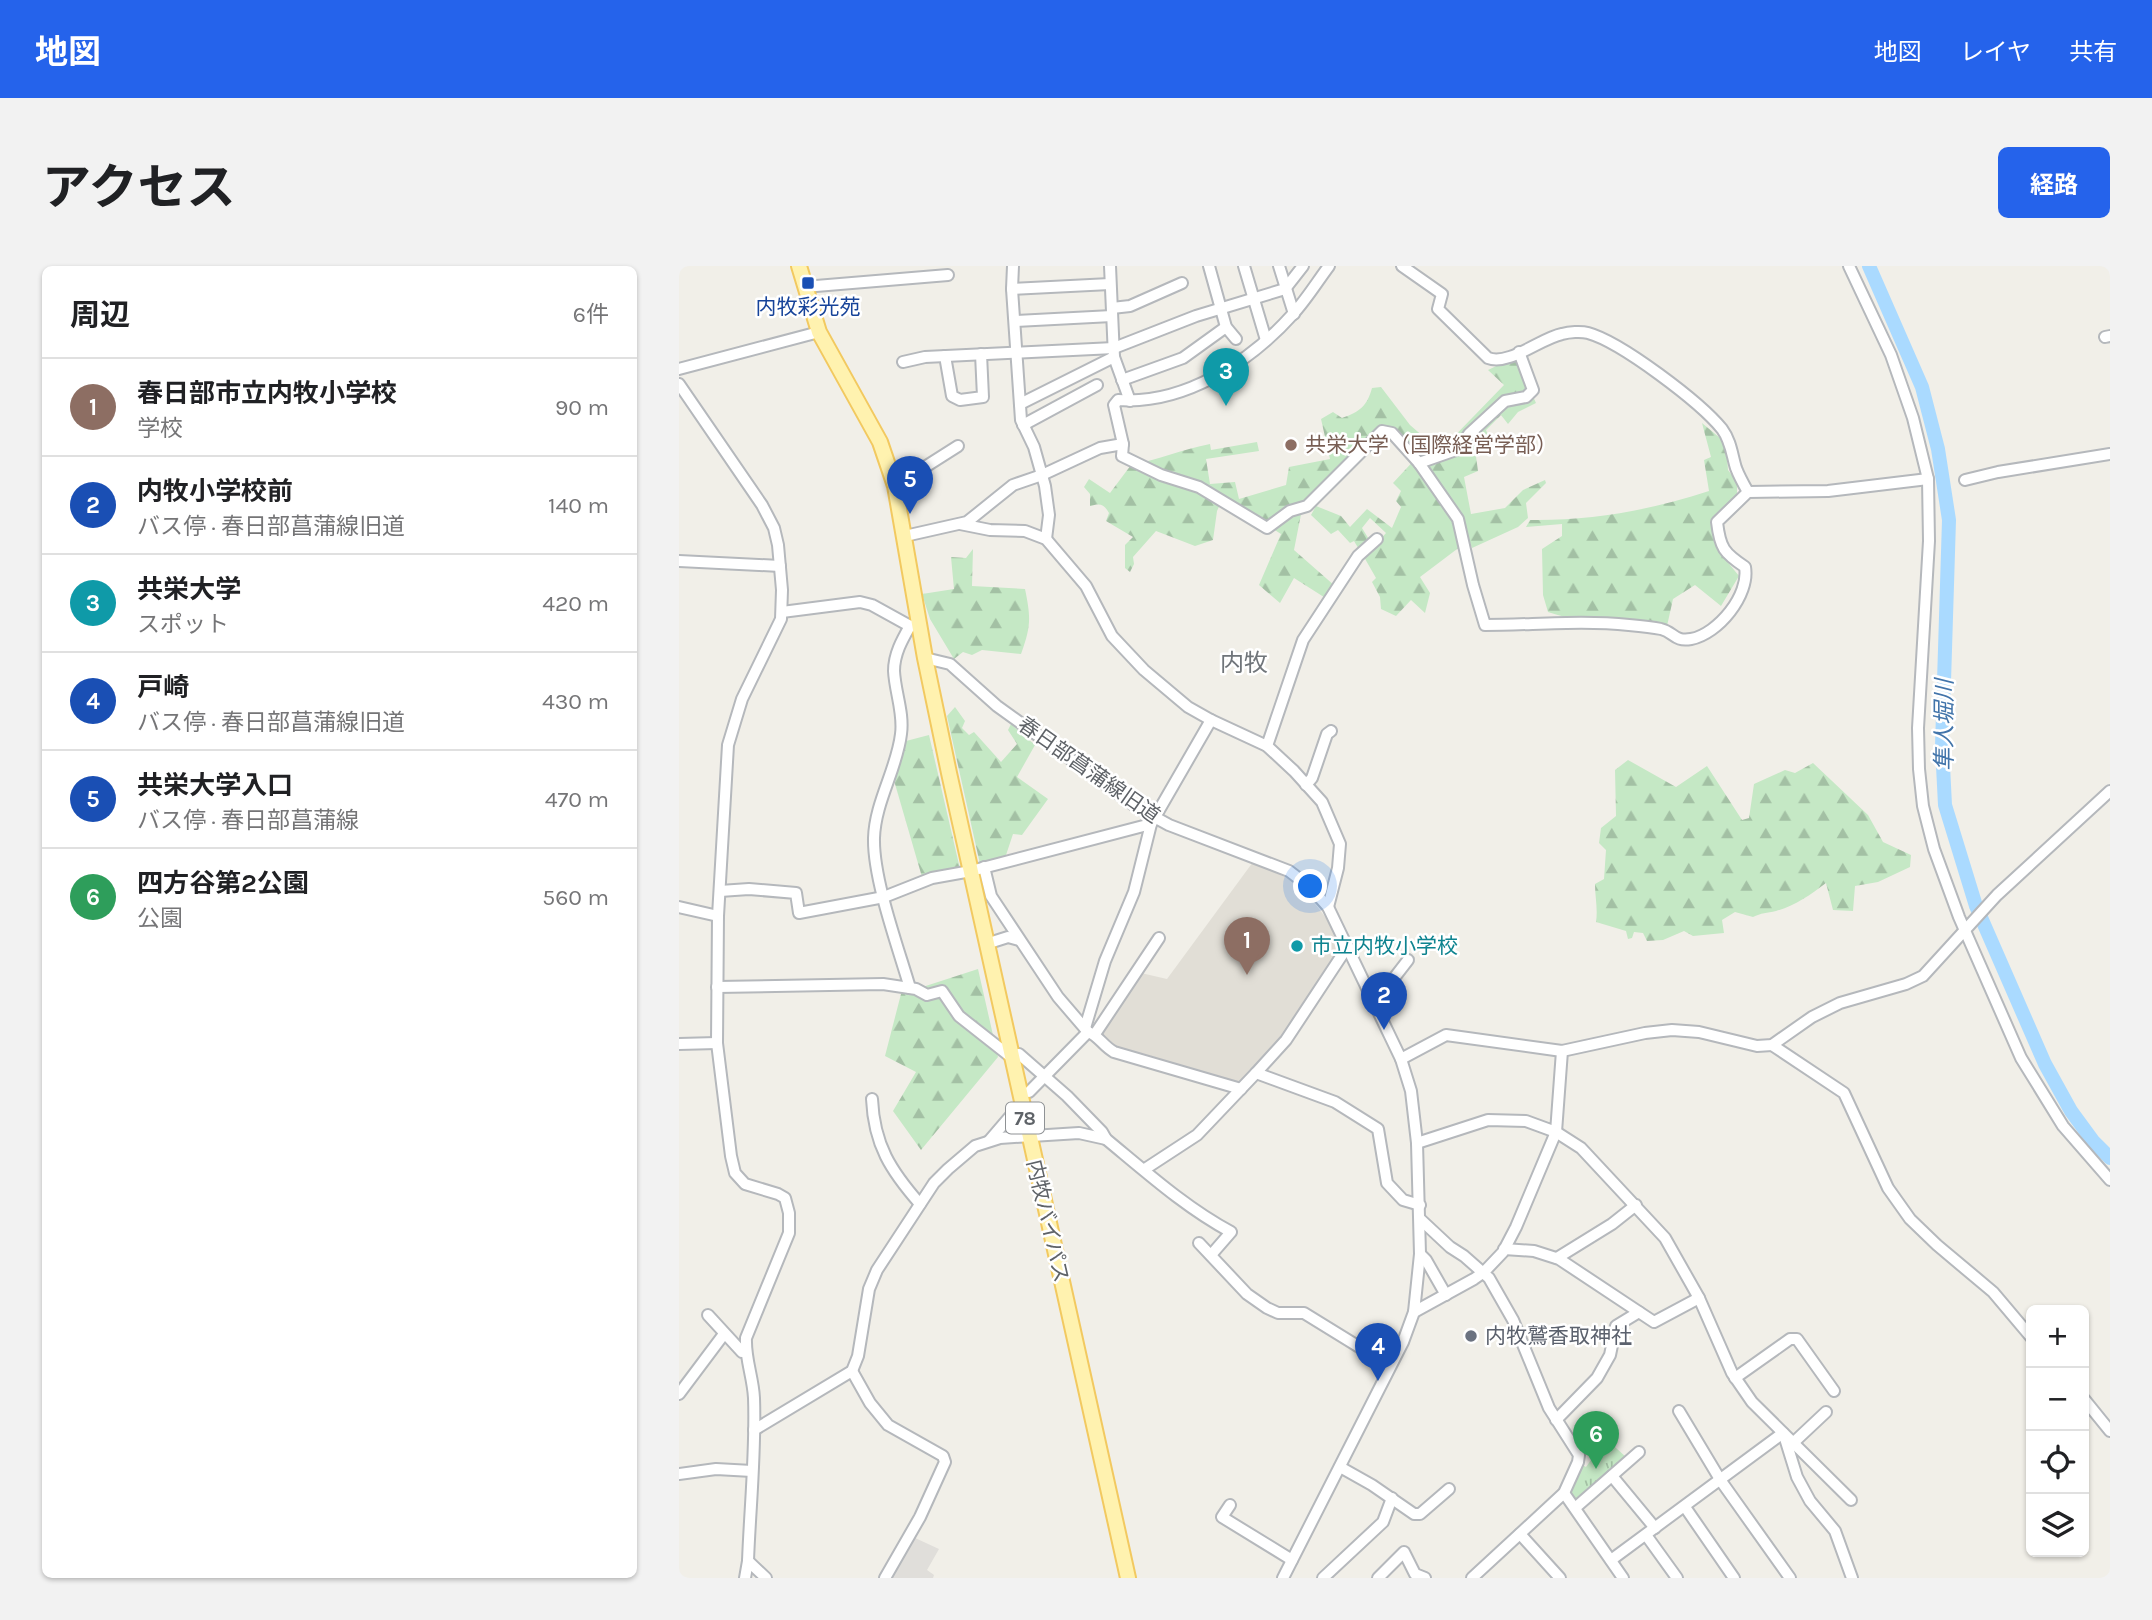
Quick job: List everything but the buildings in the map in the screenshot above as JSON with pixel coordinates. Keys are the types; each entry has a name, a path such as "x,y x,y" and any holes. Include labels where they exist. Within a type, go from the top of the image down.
{"main road":[{"name":"78","path":"799,266 819,332 880,442 895,486 905,536 915,625 925,658"},
{"name":"内牧バイパス","path":"925,658 977,869 986,944 1015,1055 1029,1136 1128,1578"}],"street":[{"path":"1013,266 1012,289 1020,404 1023,425 1034,447 1042,475 1048,508 1046,539"},
{"path":"1110,266 1114,352 1130,401"},
{"path":"1209,266 1226,327 1235,339"},
{"path":"1244,266 1266,340"},
{"path":"1279,266 1294,314"},
{"path":"1020,404 1114,352 1221,309 1285,289 1303,266"},
{"path":"1329,266 1294,314 1266,340 1235,363 1191,388 1164,398 1118,400 1114,405 1123,444 1122,456 1161,475 1199,487 1267,528 1290,512 1307,506 1382,431 1392,433 1419,463 1458,519 1485,625 1627,625 1661,629 1680,639 1694,638 1723,618 1735,604 1744,582 1745,567 1725,552 1717,522 1748,492 1828,491 1928,479"},
{"path":"1402,266 1443,294 1437,309 1488,358 1497,360 1560,334 1587,332 1616,345 1677,388 1723,430 1734,452 1736,469 1748,492"},
{"path":"1849,266 1891,355 1913,418 1928,479 1929,541 1918,728 1923,806 1934,849 2021,1058 2063,1126 2110,1180"},
{"path":"804,287 949,275"},
{"path":"1015,321 1112,312 1182,283"},
{"path":"1012,289 1110,284"},
{"path":"1122,380 1182,358 1226,327"},
{"path":"679,369 819,332"},
{"path":"903,362 945,356 1017,352 1114,352"},
{"path":"1419,463 1459,449 1469,434 1505,401 1531,394 1533,390 1518,352"},
{"path":"945,356 953,396 960,400 983,397 981,354"},
{"path":"679,384 768,516 776,537 780,566 782,612 742,699 728,745 718,916 717,1043 730,1156 735,1172 745,1184 785,1198 789,1213 789,1233 745,1338 745,1352 754,1394 748,1562 745,1578"},
{"path":"1023,425 1097,385"},
{"path":"905,536 960,524 974,518 1013,485 1042,475 1100,448 1123,444"},
{"path":"895,486 958,446"},
{"path":"1965,480 2110,454"},
{"path":"960,524 990,530 1025,531 1046,539 1086,586 1112,636 1160,684 1188,707 1268,746 1306,785 1322,802 1339,844 1338,868 1328,907"},
{"path":"1268,746 1303,640 1357,556 1377,539"},
{"path":"679,561 780,566"},
{"path":"782,612 860,602 873,605 915,625 900,644 894,671 901,715 901,736 874,838 884,897 910,988"},
{"name":"春日部菖蒲線旧道","path":"925,658 950,664 997,706 1153,821 1289,871 1311,888 1328,907 1401,1059 1411,1091 1417,1143 1420,1254 1414,1312 1390,1366 1283,1578"},
{"path":"1089,1031 1105,961 1134,892 1153,821 1211,720"},
{"path":"1306,785 1312,778 1327,734 1331,731"},
{"path":"1401,1059 1446,1035 1562,1051 1645,1033 1672,1030 1699,1031 1757,1046 1772,1045 1812,1017 1840,1003 1906,984 1923,976 1967,931 1997,895 2110,791"},
{"path":"720,891 750,889 796,892 799,913 884,897 932,878 977,869 1153,821"},
{"path":"977,869 991,896 1058,997 1103,1045 1114,1052 1241,1089"},
{"path":"679,907 718,916"},
{"path":"986,944 1008,937 1019,940"},
{"path":"1029,1092 1089,1031 1160,938"},
{"path":"1145,1169 1198,1135 1256,1073 1300,1021 1348,946"},
{"path":"1370,992 1391,982 1408,960"},
{"path":"717,987 883,984 910,988 927,995 942,991 960,1016 1043,1075 1090,1119 1106,1139 1170,1191 1231,1232 1211,1255"},
{"path":"679,1044 717,1043"},
{"path":"1772,1045 1844,1093 1888,1188 1910,1219 1993,1292 2026,1331"},
{"path":"1414,1312 1484,1272 1504,1249 1556,1132 1562,1051"},
{"path":"1256,1073 1335,1102 1378,1129 1387,1183 1403,1200 1420,1205"},
{"path":"872,1099 877,1136 883,1154 891,1169 920,1204"},
{"path":"989,1141 1013,1113"},
{"path":"1417,1143 1488,1120 1525,1121 1556,1132 1581,1148 1670,1245 1699,1298 1735,1378 1752,1402 1851,1500"},
{"path":"754,1430 852,1371 858,1356 869,1289 877,1270 934,1183 948,1168 975,1146 989,1141 1079,1133 1106,1139"},
{"path":"1556,1258 1612,1224 1636,1205"},
{"path":"1420,1219 1450,1247 1484,1272 1501,1297 1556,1420 1579,1455 1563,1493 1473,1578"},
{"path":"1199,1243 1247,1294 1266,1308 1278,1312 1304,1313 1390,1366"},
{"path":"1504,1249 1534,1251 1556,1258 1654,1322 1699,1298"},
{"path":"1420,1254 1446,1295"},
{"path":"1556,1420 1597,1378 1610,1355 1616,1326 1639,1312"},
{"path":"708,1315 742,1352 745,1352"},
{"path":"679,1394 724,1334"},
{"path":"1735,1378 1790,1339 1797,1339 1834,1391"},
{"path":"852,1371 870,1404 888,1425 943,1456 945,1462 921,1517 885,1578"},
{"path":"2089,1405 2110,1431"},
{"path":"1679,1411 1721,1481 1790,1578"},
{"path":"1793,1443 1826,1412"},
{"path":"1611,1560 1783,1433"},
{"path":"1783,1433 1797,1477 1810,1501 1835,1531 1852,1578"},
{"path":"1575,1508 1639,1452"},
{"path":"1340,1467 1414,1514 1420,1514 1449,1489"},
{"path":"679,1474 716,1469 752,1471"},
{"path":"1612,1476 1651,1532 1677,1578"},
{"path":"1563,1493 1623,1578"},
{"path":"1324,1578 1383,1522 1392,1499"},
{"path":"1230,1505 1222,1517 1292,1560"},
{"path":"1685,1507 1734,1578"},
{"path":"1520,1534 1560,1578"},
{"path":"1378,1578 1404,1552 1415,1574 1425,1578"},
{"path":"748,1562 766,1578"}],"shaded area":[{"path":"1253,862 1303,888 1326,918 1342,948 1277,1045 1237,1083 1117,1048 1101,1036 1141,973 1167,979"},
{"path":"913,1537 939,1549 927,1570 934,1575 933,1578 890,1578"}],"green space":[{"path":"1515,357 1536,403 1518,412 1508,424 1501,415 1486,430 1488,435 1474,442 1478,471 1464,477 1471,514 1505,508 1523,490 1545,480 1546,483 1526,503 1528,518 1518,527 1472,548 1469,540 1420,577 1430,593 1425,613 1411,600 1396,616 1381,609 1380,597 1372,582 1376,578 1364,557 1386,533 1370,518 1362,528 1370,541 1360,551 1354,541 1350,543 1338,530 1331,534 1311,515 1316,506 1341,516 1350,527 1367,509 1392,528 1401,507 1396,501 1401,491 1393,483 1418,456 1401,437 1384,426 1303,504 1294,550 1335,586 1327,599 1294,578 1280,603 1259,585 1281,534 1224,496 1217,511 1213,540 1195,546 1156,531 1133,557 1134,564 1130,572 1125,568 1125,545 1133,537 1106,521 1109,513 1103,506 1090,506 1090,494 1084,487 1089,479 1110,493 1131,465 1210,444 1211,450 1257,442 1259,451 1206,459 1210,484 1235,482 1239,499 1286,485 1289,467 1330,459 1321,419 1333,412 1342,418 1358,411 1365,404 1372,388 1381,387 1410,425 1440,451 1504,385 1488,370"},
{"path":"1702,423 1726,443 1728,470 1737,482 1737,494 1715,515 1722,555 1739,576 1721,606 1695,585 1673,599 1667,626 1592,622 1548,612 1543,595 1542,549 1562,536 1562,524 1526,527 1530,520 1575,519 1621,513 1709,491 1704,460 1711,457"},
{"path":"973,549 972,586 1025,589 1029,622 1021,654 982,650 972,655 963,652 954,659 930,619 922,594 954,589 951,557 966,558"},
{"path":"955,707 965,721 962,728 969,735 974,732 1001,762 1017,744 1008,730 1011,724 1035,745 1017,777 1048,799 1022,835 1013,834 1005,858 980,864 947,716"},
{"path":"929,735 960,869 922,877 893,777 906,741"},
{"path":"1628,760 1676,787 1707,766 1742,820 1749,818 1754,784 1785,770 1795,773 1813,763 1868,815 1883,842 1911,855 1910,867 1878,882 1855,886 1853,911 1833,910 1826,883 1802,900 1783,909 1753,917 1735,912 1722,920 1724,933 1693,936 1684,931 1663,940 1647,941 1643,933 1634,932 1632,938 1628,939 1626,931 1596,922 1595,884 1604,879 1606,850 1599,843 1601,828 1616,816 1615,770"},
{"path":"978,969 998,1057 921,1150 893,1111 916,1072 885,1056 901,994"},
{"path":"1606,1439 1626,1457 1577,1502 1572,1499 1571,1483 1581,1464 1586,1467"}],"waterway":[{"name":"隼人堀川","path":"1869,266 1922,387 1938,449 1949,520 1942,746 1945,805 1976,906 2045,1064 2071,1111 2093,1141 2110,1158"}],"place":[{"name":"内牧彩光苑","path":"808,283"},
{"name":"共栄大学","path":"1226,406"},
{"name":"共栄大学（国際経営学部）","path":"1291,445"},
{"name":"共栄大学入口","path":"910,514"},
{"name":"市立内牧小学校","path":"1297,946"},
{"name":"春日部市立内牧小学校","path":"1247,975"},
{"name":"内牧小学校前","path":"1384,1030"},
{"name":"内牧鷲香取神社","path":"1471,1336"},
{"name":"戸崎","path":"1378,1381"},
{"name":"四方谷第2公園","path":"1596,1469"}],"district":[{"name":"内牧","path":"1244,663"}]}
